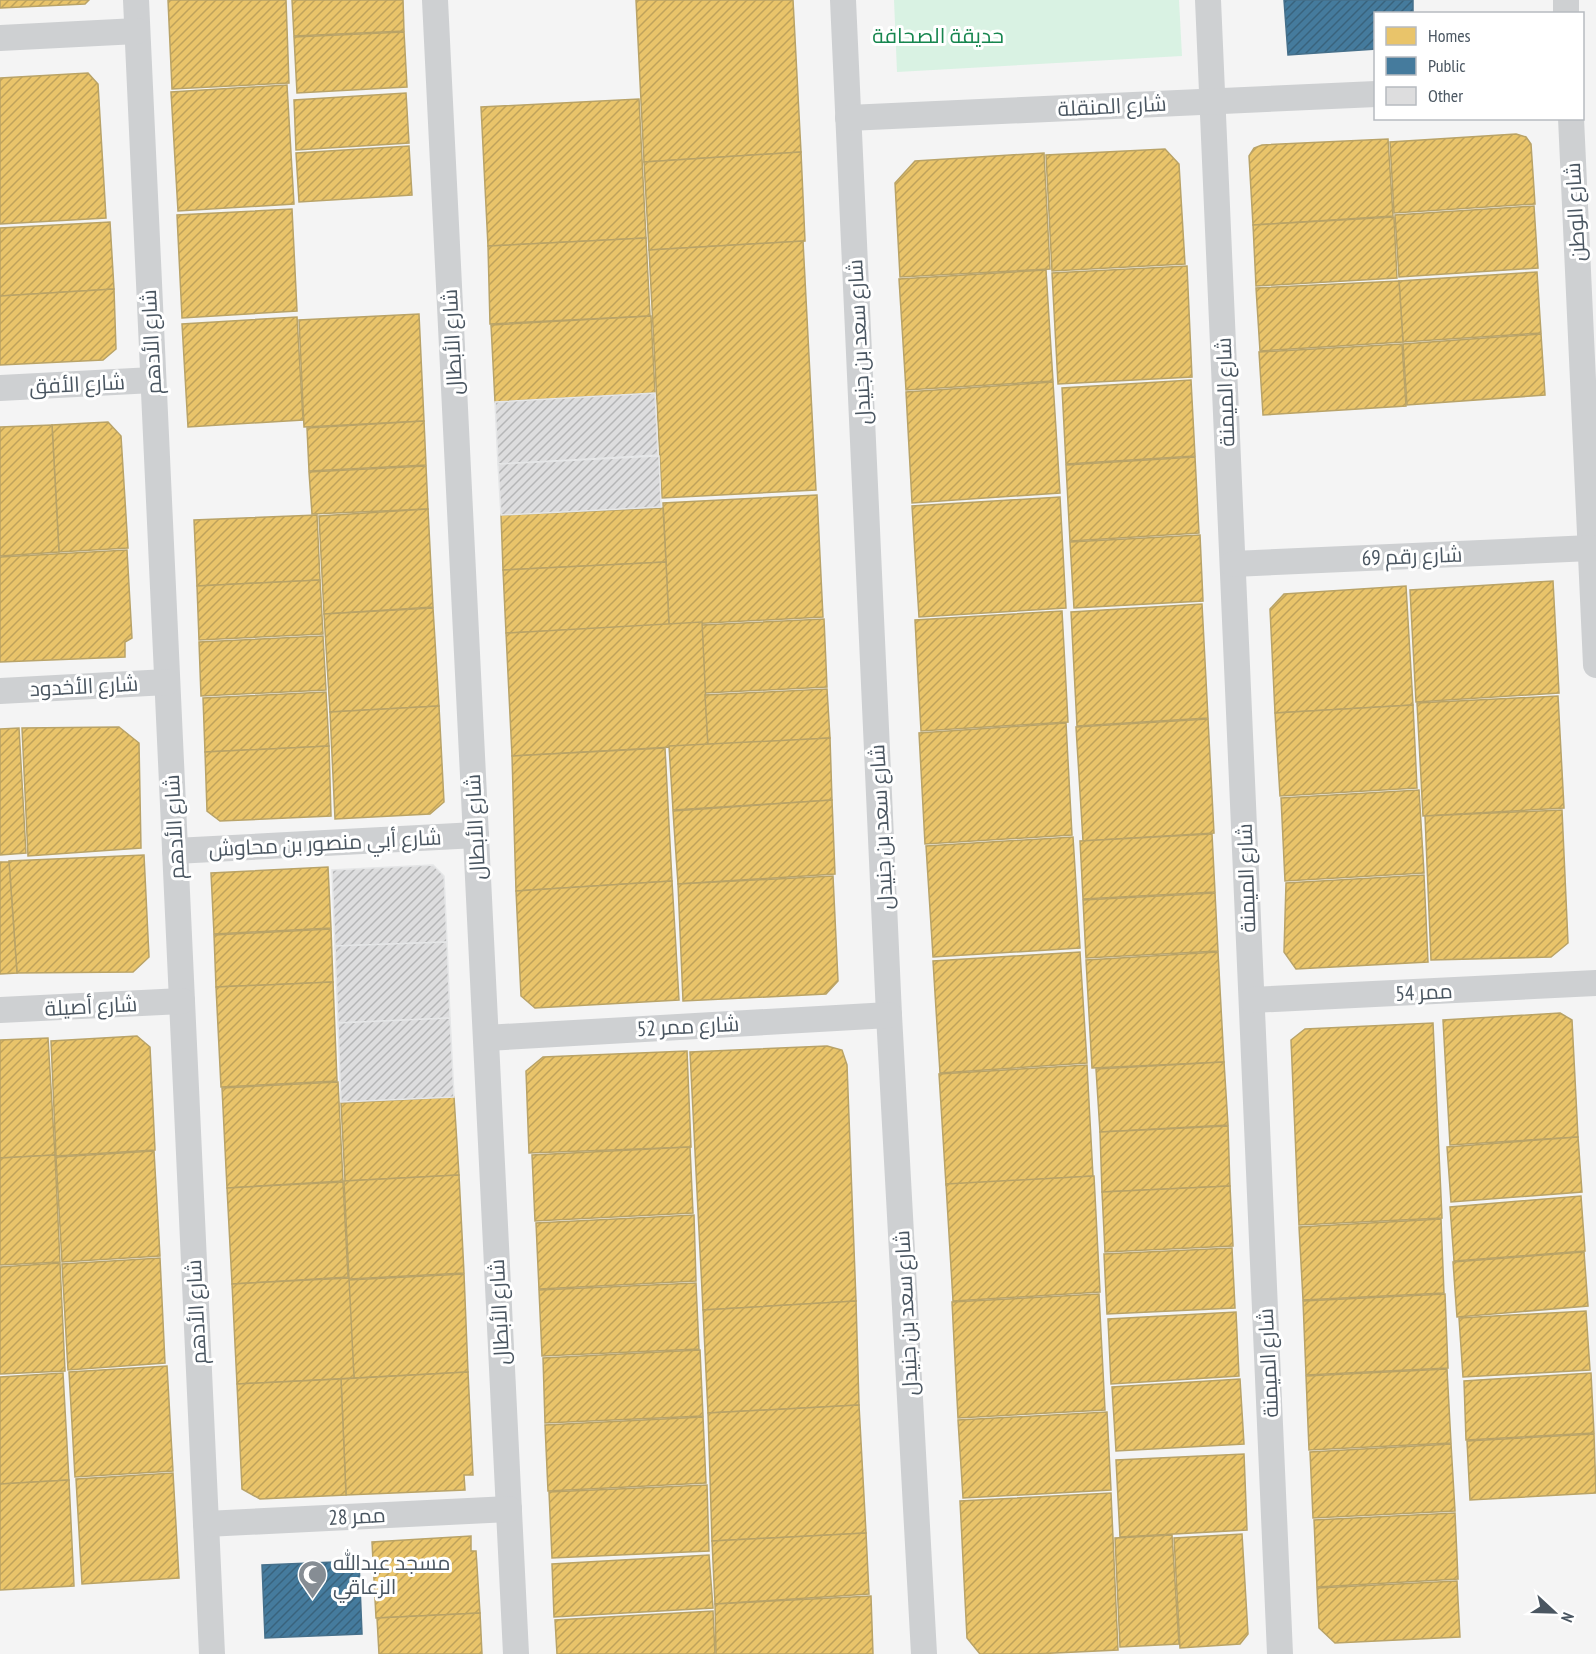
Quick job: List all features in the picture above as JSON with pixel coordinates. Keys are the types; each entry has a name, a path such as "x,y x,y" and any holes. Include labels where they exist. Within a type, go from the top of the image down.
{"street":[{"name":"شارع الأدهم","path":"136,0 212,1654"},
{"name":"شارع الأبطال","path":"435,0 516,1654"},
{"name":"شارع سعد بن جنيدل","path":"843,0 889,1015 924,1654"},
{"name":"شارع الميمنة","path":"1208,0 1280,1654"},
{"path":"0,38 137,31"},
{"name":"شارع المنقلة","path":"848,118 1374,94"},
{"name":"شارع الوطن","path":"1571,120 1596,665"},
{"name":"شارع الأفق","path":"0,388 153,380"},
{"name":"شارع رقم 69","path":"1233,564 1591,548"},
{"name":"شارع الأخدود","path":"0,691 167,682"},
{"name":"شارع أبي منصور بن محاوش","path":"175,851 476,835"},
{"name":"ممر 54","path":"1252,1000 1596,983"},
{"name":"شارع أصيلة","path":"0,1010 182,1001"},
{"name":"شارع ممر 52","path":"486,1038 889,1015"},
{"name":"ممر 28","path":"206,1524 509,1509"}],"green space":[{"name":"حديقة الصحافة","path":"894,0 1179,0 1182,56 897,72"}],"building: Homes":[{"path":"0,0 89,0 85,4 0,8"},
{"path":"168,0 286,0 289,83 172,89"},
{"path":"292,0 403,0 404,31 294,36"},
{"path":"636,0 793,0 801,152 644,162"},
{"path":"404,32 407,87 297,93 294,37"},
{"path":"88,73 98,84 106,218 0,224 0,78"},
{"path":"287,85 294,204 178,211 171,92"},
{"path":"406,93 409,143 296,150 294,100"},
{"path":"639,99 646,238 488,246 481,107"},
{"path":"1516,134 1526,137 1531,144 1535,204 1394,213 1390,142"},
{"path":"1388,139 1393,216 1253,225 1249,156 1254,148 1262,145"},
{"path":"409,146 412,195 299,202 296,153"},
{"path":"1165,149 1179,164 1185,264 1052,271 1046,155"},
{"path":"801,152 805,241 649,250 644,162"},
{"path":"1044,153 1050,269 900,277 895,183 915,161"},
{"path":"1534,206 1538,268 1399,277 1395,215"},
{"path":"292,209 297,311 182,318 177,215"},
{"path":"1394,217 1397,278 1256,286 1253,225"},
{"path":"110,222 114,289 0,296 0,228"},
{"path":"646,238 650,316 490,324 488,246"},
{"path":"803,241 816,490 662,498 649,250"},
{"path":"1187,266 1192,377 1058,384 1052,273"},
{"path":"1046,270 1053,381 906,390 899,279"},
{"path":"1537,272 1541,333 1403,342 1399,281"},
{"path":"1399,281 1403,342 1260,351 1256,288"},
{"path":"114,289 116,349 103,360 0,365 0,296"},
{"path":"419,314 424,421 304,427 299,320"},
{"path":"651,316 655,393 495,402 491,325"},
{"path":"297,317 303,420 188,427 182,324"},
{"path":"1541,334 1545,395 1407,405 1403,344"},
{"path":"1402,344 1406,406 1263,415 1259,352"},
{"path":"1191,380 1195,456 1066,464 1062,388"},
{"path":"1053,382 1060,493 912,503 906,392"},
{"path":"424,421 426,465 309,471 307,428"},
{"path":"108,422 121,436 128,548 59,552 52,425"},
{"path":"52,425 59,552 0,556 0,427"},
{"path":"1195,457 1199,533 1070,541 1066,465"},
{"path":"426,466 428,509 312,514 309,472"},
{"path":"817,495 823,617 669,625 663,503"},
{"path":"1060,497 1066,608 919,617 912,506"},
{"path":"663,508 666,562 503,570 501,515"},
{"path":"428,509 433,607 324,614 319,516"},
{"path":"317,515 320,580 197,586 194,520"},
{"path":"1200,535 1203,601 1074,608 1070,542"},
{"path":"127,550 132,638 125,642 125,657 0,662 0,557"},
{"path":"666,562 669,625 506,633 503,570"},
{"path":"320,580 323,634 199,640 197,586"},
{"path":"1553,581 1559,693 1416,702 1410,590"},
{"path":"1406,586 1413,705 1275,713 1270,609 1284,594"},
{"path":"1202,604 1208,718 1077,726 1071,612"},
{"path":"433,608 439,706 330,712 324,614"},
{"path":"1062,611 1068,722 921,731 915,620"},
{"path":"824,619 827,687 705,693 702,625"},
{"path":"702,622 708,745 512,756 506,633"},
{"path":"323,636 326,690 201,696 199,642"},
{"path":"827,689 830,738 708,745 705,695"},
{"path":"326,692 329,746 205,752 203,698"},
{"path":"1558,696 1564,808 1423,816 1417,703"},
{"path":"1413,705 1417,788 1280,796 1275,713"},
{"path":"439,706 444,802 430,814 335,819 330,712"},
{"path":"1208,719 1214,833 1083,841 1076,727"},
{"path":"1066,723 1072,835 925,844 919,733"},
{"path":"119,727 139,743 141,848 28,856 22,728"},
{"path":"19,728 26,853 0,855 0,729"},
{"path":"830,738 832,800 673,810 669,746"},
{"path":"329,746 331,816 220,821 207,811 205,752"},
{"path":"665,748 672,881 516,891 512,756"},
{"path":"1419,790 1424,873 1285,881 1281,798"},
{"path":"832,800 835,874 678,884 673,811"},
{"path":"1562,810 1568,943 1551,957 1431,960 1425,816"},
{"path":"1212,834 1215,892 1083,899 1080,841"},
{"path":"1073,837 1080,948 933,957 926,846"},
{"path":"144,855 149,957 133,972 17,973 9,861"},
{"path":"0,862 9,862 17,973 0,974"},
{"path":"328,867 331,928 214,934 211,873"},
{"path":"1424,875 1428,962 1296,969 1284,952 1286,883"},
{"path":"833,876 838,981 826,994 683,1001 678,884"},
{"path":"672,881 679,1000 535,1008 521,996 516,891"},
{"path":"1215,893 1218,951 1086,958 1083,900"},
{"path":"331,929 333,982 216,987 214,935"},
{"path":"1080,952 1087,1063 940,1073 933,961"},
{"path":"1218,952 1224,1062 1092,1068 1086,960"},
{"path":"333,982 337,1081 221,1087 216,987"},
{"path":"1560,1013 1572,1020 1578,1137 1450,1145 1443,1020"},
{"path":"1433,1023 1442,1218 1299,1225 1291,1040 1305,1029"},
{"path":"137,1036 150,1047 155,1150 56,1156 51,1041"},
{"path":"48,1038 55,1155 0,1158 0,1040"},
{"path":"827,1046 842,1050 847,1065 856,1301 703,1310 690,1052"},
{"path":"687,1051 691,1147 529,1153 526,1071 543,1057"},
{"path":"1224,1062 1228,1125 1100,1132 1096,1069"},
{"path":"1087,1065 1093,1176 946,1185 939,1074"},
{"path":"338,1082 343,1181 227,1188 222,1088"},
{"path":"454,1097 459,1175 345,1181 341,1103"},
{"path":"1228,1126 1230,1186 1102,1192 1100,1132"},
{"path":"1578,1137 1582,1192 1451,1202 1447,1147"},
{"path":"690,1147 693,1213 535,1221 532,1155"},
{"path":"154,1151 160,1256 62,1262 56,1157"},
{"path":"55,1155 60,1262 0,1265 0,1158"},
{"path":"459,1175 464,1273 349,1279 344,1181"},
{"path":"1094,1176 1100,1292 953,1301 946,1184"},
{"path":"343,1182 348,1277 232,1284 227,1188"},
{"path":"1230,1186 1233,1246 1105,1252 1102,1192"},
{"path":"1581,1196 1585,1251 1454,1261 1450,1207"},
{"path":"694,1215 696,1281 539,1289 536,1223"},
{"path":"1441,1219 1444,1293 1303,1300 1299,1227"},
{"path":"1232,1248 1235,1308 1107,1314 1104,1254"},
{"path":"1584,1252 1588,1306 1457,1317 1453,1262"},
{"path":"160,1258 165,1363 68,1370 62,1264"},
{"path":"60,1263 65,1371 0,1374 0,1267"},
{"path":"464,1274 468,1372 354,1378 348,1280"},
{"path":"349,1278 354,1378 237,1384 232,1284"},
{"path":"696,1283 699,1349 542,1356 539,1290"},
{"path":"1099,1294 1105,1410 958,1418 952,1302"},
{"path":"1445,1294 1448,1368 1306,1375 1303,1301"},
{"path":"856,1301 859,1405 708,1413 703,1310"},
{"path":"1586,1311 1590,1370 1463,1377 1459,1318"},
{"path":"1236,1312 1239,1376 1111,1384 1108,1319"},
{"path":"700,1350 703,1416 545,1423 543,1358"},
{"path":"167,1366 173,1471 75,1477 69,1372"},
{"path":"1447,1369 1451,1443 1309,1450 1306,1376"},
{"path":"468,1372 473,1475 464,1475 465,1490 346,1495 341,1379"},
{"path":"63,1373 69,1480 0,1484 0,1377"},
{"path":"1591,1373 1594,1433 1466,1440 1464,1381"},
{"path":"341,1379 346,1495 260,1499 242,1489 237,1384"},
{"path":"1240,1379 1244,1444 1116,1451 1112,1387"},
{"path":"859,1405 866,1533 712,1541 708,1413"},
{"path":"1107,1412 1111,1490 963,1498 958,1420"},
{"path":"703,1417 706,1483 548,1491 545,1425"},
{"path":"1594,1434 1596,1493 1470,1500 1467,1441"},
{"path":"1451,1444 1455,1511 1313,1518 1310,1452"},
{"path":"1244,1454 1247,1530 1120,1537 1116,1460"},
{"path":"173,1473 179,1578 82,1584 76,1479"},
{"path":"69,1480 74,1586 0,1590 0,1484"},
{"path":"707,1485 709,1551 552,1558 549,1492"},
{"path":"1111,1493 1118,1650 980,1654 967,1638 960,1501"},
{"path":"1455,1513 1458,1579 1317,1587 1314,1520"},
{"path":"866,1533 869,1594 715,1604 712,1541"},
{"path":"1242,1534 1248,1634 1240,1644 1180,1648 1174,1538"},
{"path":"1172,1535 1179,1644 1120,1647 1115,1538"},
{"path":"471,1536 471,1551 476,1551 480,1613 376,1618 372,1542"},
{"path":"709,1555 713,1608 554,1617 552,1564"},
{"path":"1457,1581 1460,1637 1335,1643 1319,1628 1317,1588"},
{"path":"871,1596 873,1654 716,1654 715,1604"},
{"path":"713,1611 715,1654 557,1654 555,1620"},
{"path":"480,1613 482,1654 379,1654 377,1618"}],"building: Public":[{"path":"1284,0 1413,0 1413,12 1374,12 1374,49 1288,55"},
{"name":"مسجد عبدالله الزعاقي","path":"359,1561 362,1634 265,1638 262,1565"}],"building: Other":[{"path":"655,393 658,455 498,464 495,402"},
{"path":"659,456 661,507 501,515 498,464"},
{"path":"433,865 444,876 447,942 335,946 332,870"},
{"path":"447,942 450,1018 338,1023 335,946"},
{"path":"450,1018 454,1097 341,1102 338,1023"}],"place":[{"name":"مسجد عبدالله الزعاقي","path":"312,1600"}]}
